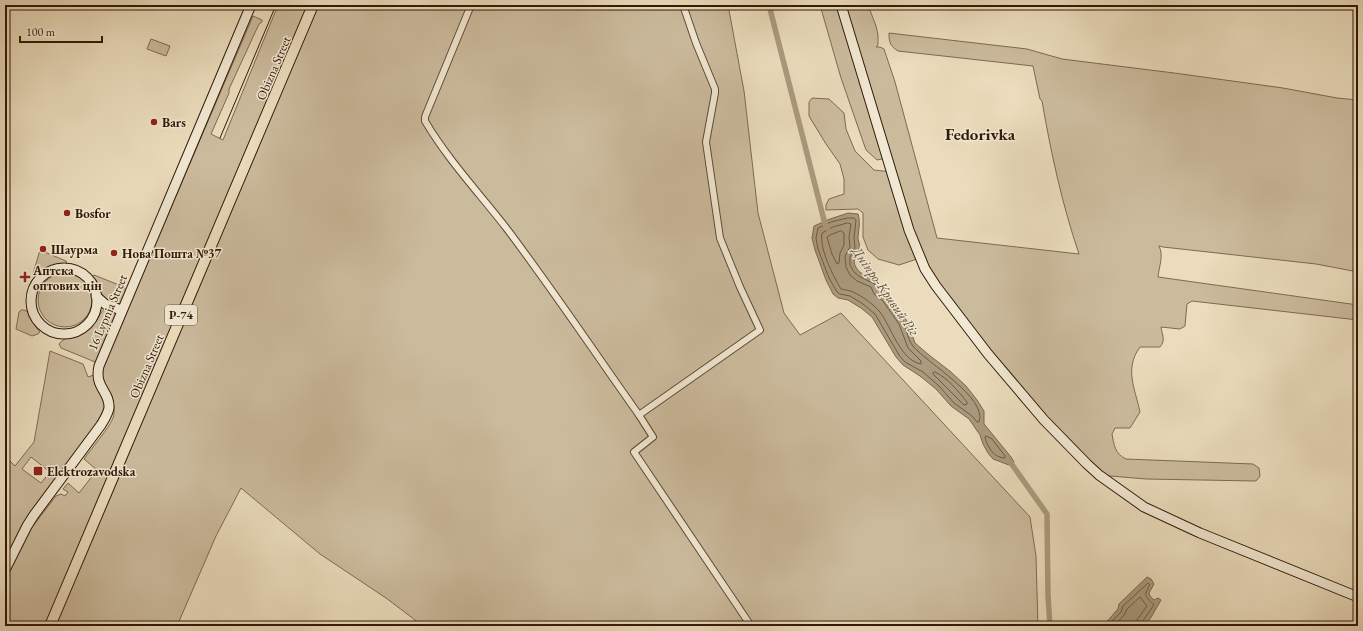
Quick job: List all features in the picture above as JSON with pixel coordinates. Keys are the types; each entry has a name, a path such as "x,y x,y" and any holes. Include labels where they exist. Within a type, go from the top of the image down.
{"main road":[{"name":"Obizna Street","path":"50,626 313,5"}],"street":[{"name":"16 Lypnia Street","path":"5,570 34,515 107,415 109,408 108,401 98,382 97,374 99,366 121,310 252,5"},
{"path":"471,5 426,112 425,121 546,282 639,415 653,437 634,452 751,626"},
{"path":"639,415 760,330 720,238 706,142 715,93 696,43 684,5"},
{"path":"841,5 908,230 925,269 936,286 988,354 1044,420 1099,475 1144,507 1200,533 1358,597"},
{"path":"62,268 71,269 84,275 91,282 96,296 95,311 91,319 82,328 74,332 60,333 51,331 40,323 33,312 31,299 35,286 40,278 52,270 62,268"},
{"path":"96,296 102,302 121,310"},
{"path":"95,311 101,307 110,306"}],"shaded area":[{"path":"278,5 728,5 744,91 758,213 784,313 800,335 841,313 1030,517 1036,556 1038,626 423,626 386,598 320,554 241,488 216,536 177,626 10,626 5,623 5,576 29,531 56,496 61,494 65,496 68,492 63,489 68,483 79,493 97,470 84,459 108,427 114,413 113,401 102,376 103,367 253,16 262,20 262,22 259,24 229,89 229,93 211,134 223,140"},
{"path":"820,5 868,5 878,35 878,45 876,47 884,49 895,82 937,238 1079,254 1067,216 1033,66 898,51 890,44 889,33 1027,49 1062,59 1283,88 1337,98 1358,100 1358,272 1316,264 1159,246 1161,257 1158,277 1358,305 1358,320 1192,301 1187,304 1185,326 1180,329 1161,327 1163,340 1160,347 1140,347 1135,355 1132,379 1140,412 1130,428 1115,428 1112,434 1114,445 1119,455 1126,459 1253,464 1259,468 1260,476 1256,481 1146,479 1099,475 1044,420 920,258 899,265 878,259 868,250 863,237 863,213 858,209 826,210 826,205 829,199 844,194 844,179 840,164 809,116 809,102 812,98 829,99 844,113 846,129 855,151 874,170 892,172 887,158 877,160 866,150 841,78"},
{"path":"151,39 170,46 166,56 147,49"},
{"path":"40,250 66,261 67,264 51,268 37,277 35,276 33,274"},
{"path":"65,273 75,275 84,281 90,290 92,300 90,310 84,319 75,325 65,327 55,325 46,319 40,310 38,300 40,290 46,281 55,275"},
{"path":"94,275 124,287 126,291 121,304 115,304 106,299 99,291 91,277"},
{"path":"104,309 115,312 116,315 100,359 95,362 61,348 59,344 61,341 85,332 91,328"},
{"path":"21,310 28,312 33,323 40,332 38,334 32,336 16,329 19,312"},
{"path":"50,351 83,364 88,377 94,375 105,402 103,415 5,564 5,463 10,461 15,466 34,442","holes":["31,457 50,472 41,483 22,469"]}],"water":[{"path":"848,213 858,214 859,217 859,248 854,260 855,266 862,273 879,282 881,288 888,293 907,321 915,343 966,386 984,411 984,424 1011,457 1014,462 1013,464 1009,465 993,459 983,444 980,435 969,419 951,406 936,389 903,365 896,357 872,317 848,300 838,298 833,294 815,250 812,238 814,226"},
{"path":"1147,577 1151,579 1154,584 1149,593 1150,596 1154,600 1158,598 1161,600 1150,619 1143,626 1103,626 1118,609 1119,604"}],"waterway":[{"name":"Дніпро-Кривий Ріг","path":"769,5 827,228"},
{"name":"Дніпро-Кривий Ріг","path":"1008,459 1047,514 1050,626"}],"tram line":[{"path":"220,138 276,5"}],"place":[{"name":"Bars","path":"154,122"},
{"name":"Bosfor","path":"67,213"},
{"name":"Шаурма","path":"43,249"},
{"name":"Нова Пошта №37","path":"114,253"},
{"name":"Аптека оптових цін","path":"25,277"},
{"name":"Elektrozavodska","path":"38,471"}],"district":[{"name":"Fedorivka","path":"980,134"}]}
